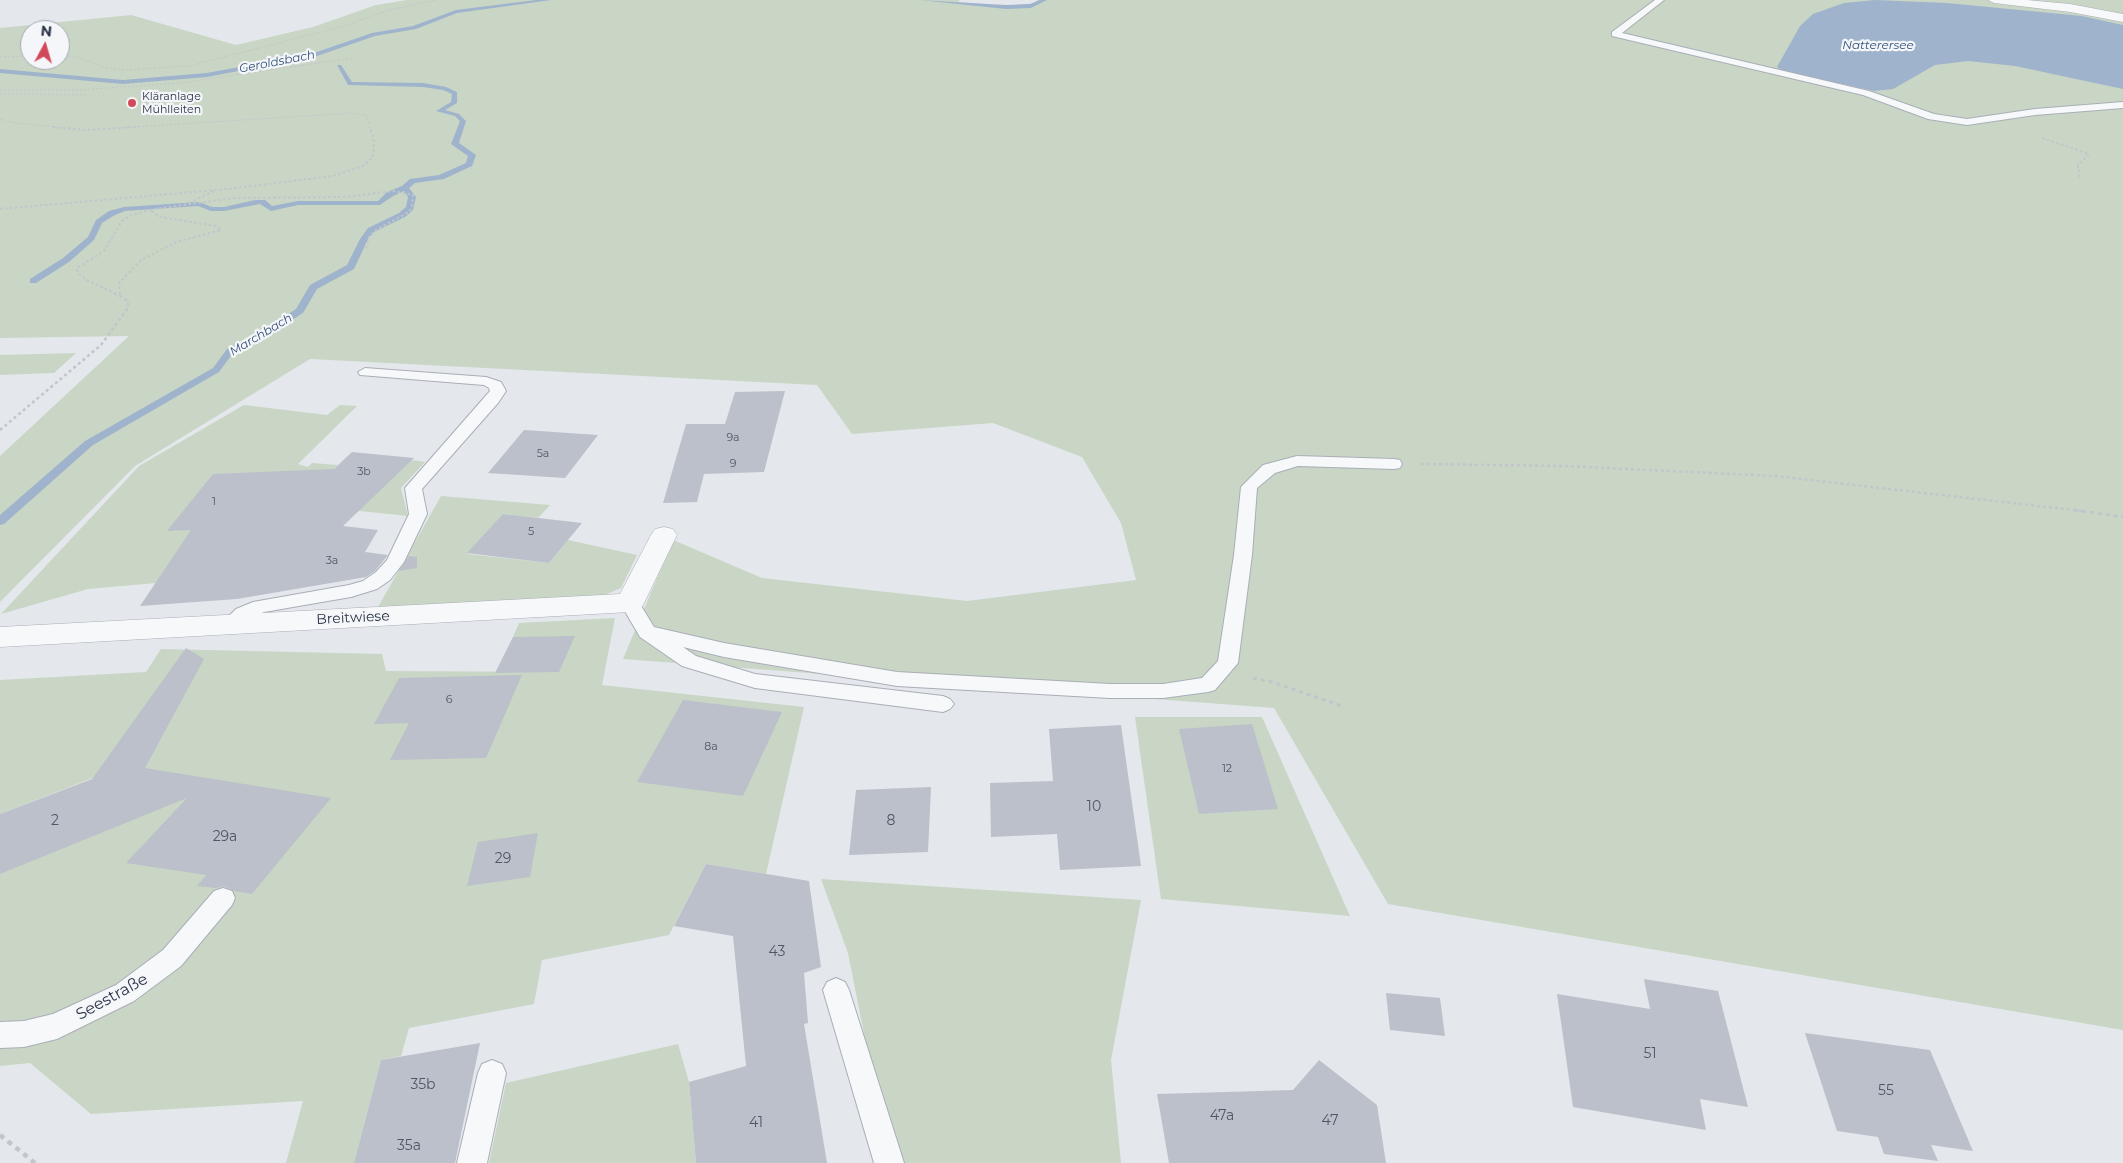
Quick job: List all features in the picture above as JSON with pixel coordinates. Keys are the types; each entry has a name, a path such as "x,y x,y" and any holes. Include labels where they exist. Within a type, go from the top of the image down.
{"street":[{"path":"1994,0 2070,8 2123,18"},
{"path":"630,603 664,535"},
{"name":"Breitwiese","path":"4,641 232,624 630,603"}],"lane":[{"path":"1660,0 1614,34 1866,94 1941,119 1967,122 2035,112 2123,105"},
{"path":"232,624 243,614 260,606 351,591 370,585 383,576 395,562 418,514 413,488 493,400 498,391 496,385 486,381 365,372"},
{"path":"647,632 724,650 897,679 1110,691 1163,691 1208,685 1228,663 1244,555 1249,487 1269,469 1297,461 1394,464"},
{"path":"630,603 647,632 689,661 755,681 943,704"},
{"name":"Seestraße","path":"0,1035 24,1034 57,1026 125,993 172,958 223,898"},
{"path":"836,990 889,1163"},
{"path":"472,1163 492,1073"}],"path":[{"path":"70,56 77,56 107,68 126,70 189,66 336,28 386,11 436,0"},
{"path":"1,57 20,56"},
{"path":"0,90 77,90 180,83 353,58"},
{"path":"0,94 87,95"},
{"path":"0,119 15,123 86,130 259,120 330,113 367,116 374,141 373,157 363,166 333,176 218,190 0,209"},
{"path":"2037,136 2089,154 2078,165 2080,179"},
{"path":"189,203 195,198 218,190"},
{"path":"0,430 101,345 128,308 128,301 87,280 78,273 77,268 104,251 114,238 122,221 129,216 149,210 189,203 272,196 345,197 393,191 413,195 412,207 408,212 376,230 369,237 365,246 366,249"},
{"path":"120,296 119,283 141,260 176,242 221,230 216,226 160,217 149,210"},
{"path":"1394,464 1566,466 1775,476 2123,516"},
{"path":"1215,677 1243,676 1272,682 1342,706"},
{"path":"0,1135 35,1163"}],"green space":[{"path":"407,0 960,0 958,2 1002,6 1032,4 1038,0 2123,0 2123,1030 1388,904 1274,708 623,659 673,540 762,578 967,601 1136,580 1121,523 1082,457 993,423 852,434 817,385 310,359 135,466 0,602 0,456 129,336 0,338 0,28 20,26 20,70 70,70 70,21 131,15 236,45 313,27 376,5"},
{"path":"76,353 54,373 0,375 0,355"},
{"path":"244,405 327,415 340,405 357,406 298,464 308,467 312,463 338,465 322,479 412,460 425,462 401,488 408,516 283,503 156,583 88,589 1,614 139,466"},
{"path":"441,496 550,505 538,518 503,514 468,554 549,563 568,540 637,555 621,588 600,597 378,607"},
{"path":"615,618 602,685 804,707 766,874 706,864 669,935 542,960 534,1004 409,1028 401,1056 381,1060 354,1163 286,1163 303,1101 91,1114 30,1063 0,1066 0,874 103,774 0,814 0,680 146,672 161,649 382,654 386,671 558,672 574,637 513,637 519,623","holes":["157,770 184,775 135,791"]},
{"path":"1135,717 1262,717 1350,916 1161,899"},
{"path":"821,879 1141,900 1111,1060 1121,1163 904,1163 871,1069 848,953"},
{"path":"678,1044 689,1082 696,1163 489,1163 506,1083"}],"water":[{"name":"Natterersee","path":"1875,0 1947,3 2082,16 2123,25 2123,89 2015,66 1968,61 1935,65 1893,89 1874,91 1783,71 1777,67 1800,26 1813,14 1844,3"}],"building":[{"path":"785,391 764,472 704,474 697,502 663,503 686,424 725,424 735,392"},
{"path":"524,430 598,435 565,478 488,473"},
{"path":"352,452 414,458 343,526 378,530 365,552 388,555 375,571 366,577 237,599 140,606 191,530 167,531 213,474 334,469"},
{"path":"503,514 582,523 549,563 467,553"},
{"path":"409,556 417,557 417,568 399,571"},
{"path":"575,636 559,672 495,673 513,637"},
{"path":"186,648 204,659 145,768 331,798 252,894 234,891 224,886 216,888 197,886 206,875 126,863 187,798 0,874 0,814 92,779"},
{"path":"522,675 486,758 390,760 409,723 374,724 399,678"},
{"path":"683,700 782,712 743,796 637,782"},
{"path":"1252,724 1278,809 1199,814 1179,729"},
{"path":"1121,725 1141,866 1060,870 1057,834 991,837 990,783 1053,781 1049,729"},
{"path":"931,787 928,852 849,855 856,790"},
{"path":"538,833 530,877 467,886 478,842"},
{"path":"706,864 809,881 821,967 804,973 808,1023 804,1024 827,1163 696,1163 689,1082 746,1066 733,936 674,926"},
{"path":"1644,979 1718,991 1748,1107 1700,1099 1706,1130 1573,1107 1557,994 1650,1009"},
{"path":"1386,993 1440,998 1445,1036 1390,1030"},
{"path":"1805,1033 1930,1050 1973,1151 1931,1145 1938,1161 1884,1154 1878,1137 1837,1131"},
{"path":"480,1043 455,1163 354,1163 381,1060"},
{"path":"1319,1060 1377,1105 1386,1163 1169,1163 1157,1094 1293,1090"}],"waterway":[{"name":"Geroldsbach","path":"0,71 123,82 207,75 315,55 374,34 414,28 456,12 548,0"},
{"name":"Geroldsbach","path":"922,0 1006,7 1031,6 1044,0"},
{"name":"Marchbach","path":"339,66 350,84 423,85 444,88 455,93 454,103 439,111 457,115 463,121 455,144 472,155 469,164 441,177 413,181 405,188"},
{"name":"Marchbach","path":"0,521 89,443 216,370 230,351 259,337 300,311 313,287 351,267 364,239 371,230 402,215 410,208 412,197 405,188"},
{"path":"33,281 66,260 91,238 99,222 112,213 124,209 199,204 211,209 224,209 255,202 262,202 271,209 298,203 369,204 380,203 390,194 405,188"}],"place":[{"name":"Kläranlage Mühlleiten","path":"132,103"}]}
